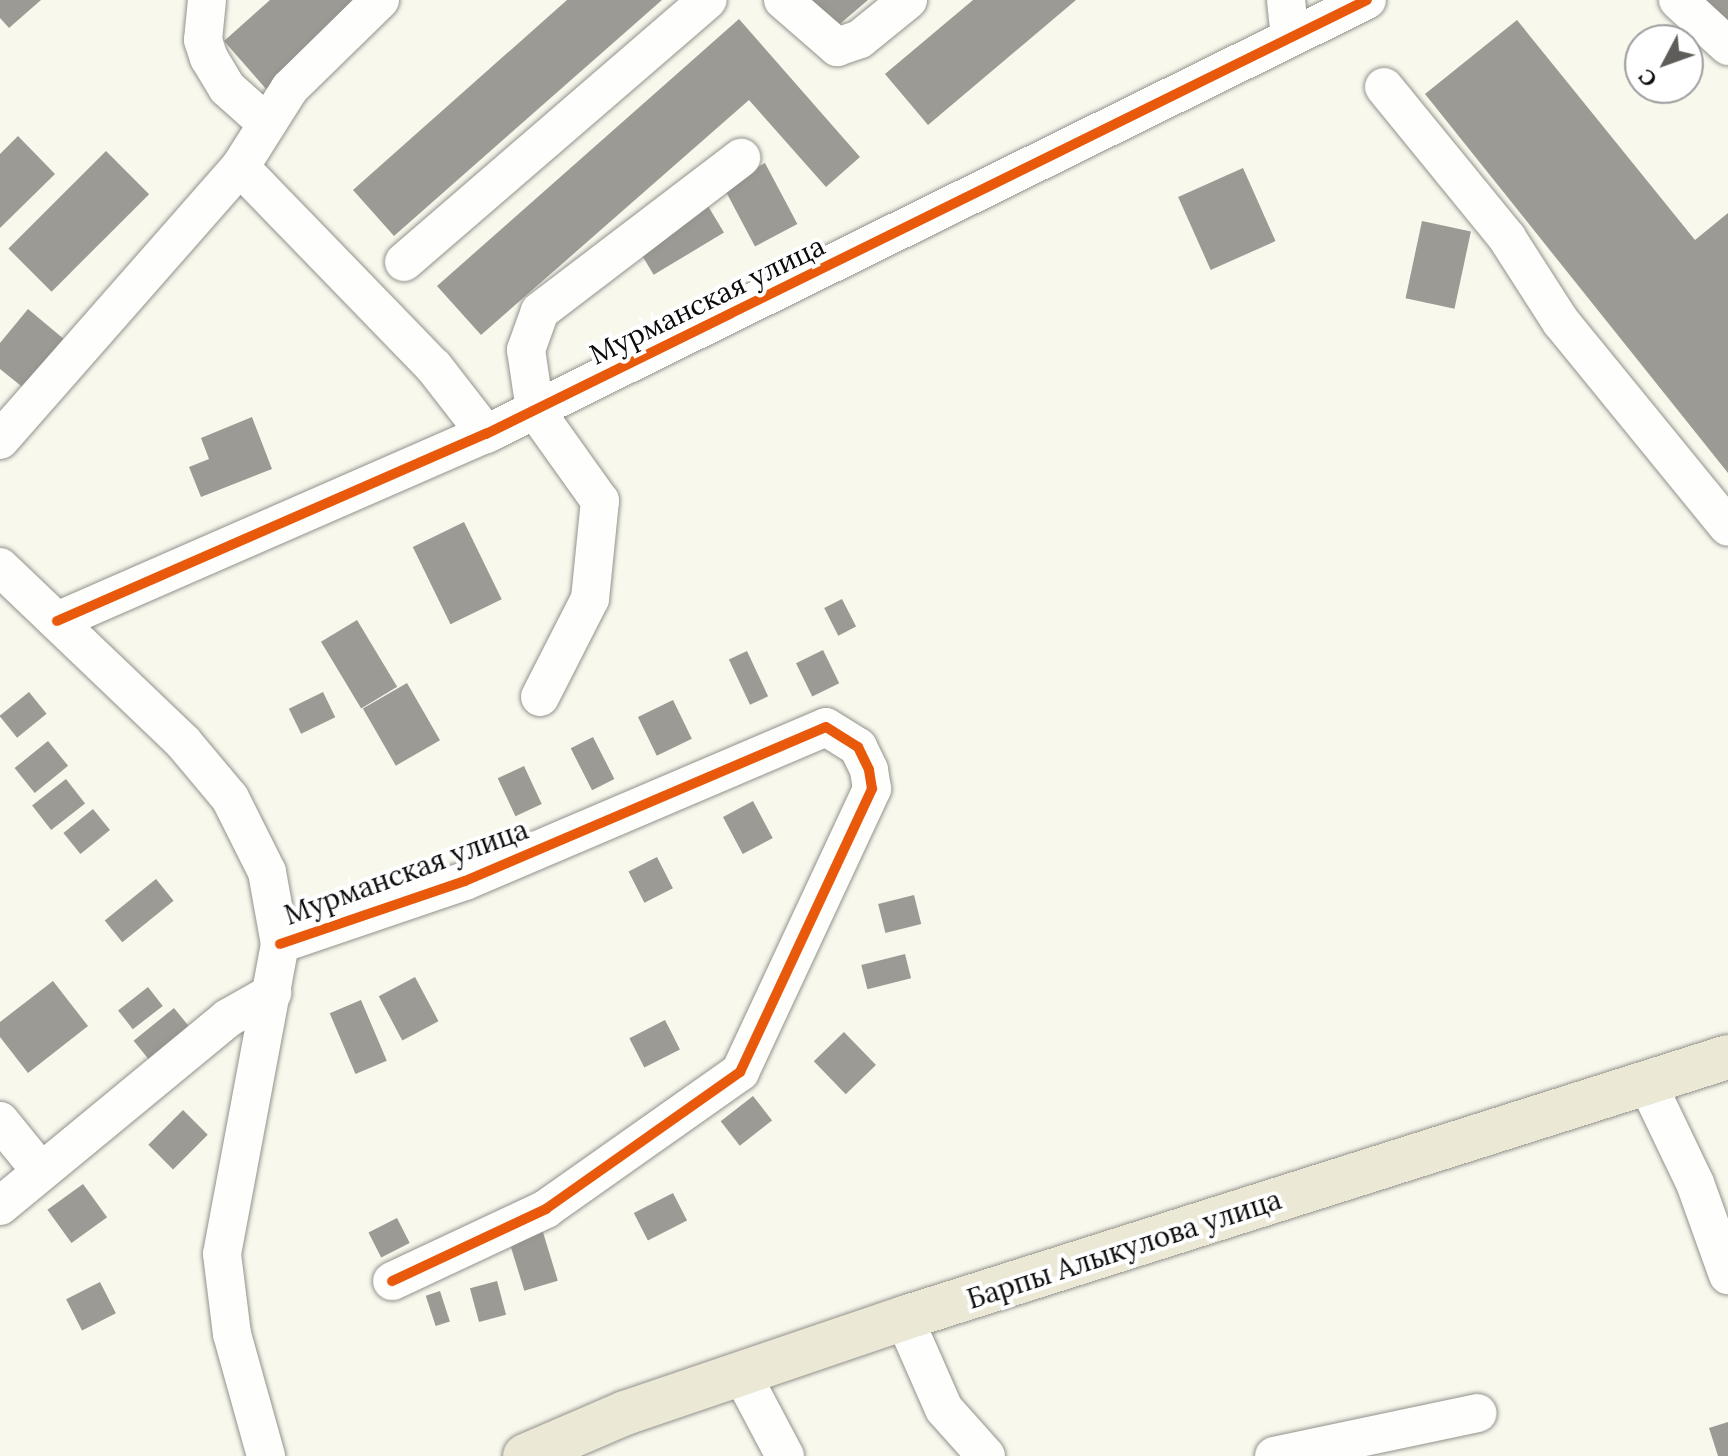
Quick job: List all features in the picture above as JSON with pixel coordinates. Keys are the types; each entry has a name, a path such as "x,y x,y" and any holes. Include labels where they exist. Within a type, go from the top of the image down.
{"main road":[{"name":"Барпы Алыкулова улица","path":"525,1456 741,1373 904,1318 1728,1057"}],"street":[{"path":"207,0 203,40 209,58 227,88 264,121"},
{"path":"0,440 240,167 264,121 380,0"},
{"path":"404,262 708,0"},
{"path":"783,0 837,47 860,39 908,0"},
{"path":"1286,0 1290,37"},
{"name":"Мурманская улица","path":"57,621 486,434 1367,0"},
{"path":"1678,0 1728,46"},
{"path":"1384,87 1507,238 1561,322 1728,527"},
{"path":"540,697 590,599 600,501 535,410 526,350 540,311 741,158"},
{"path":"240,167 434,367 486,434"},
{"name":"Мурманская улица","path":"0,567 183,742 230,798 267,872 280,944 222,1254 232,1334 266,1456"},
{"name":"Мурманская улица","path":"280,944 465,881 826,727 858,747 869,770 872,789 740,1072 546,1209 392,1281"},
{"path":"0,1206 39,1169 228,1018 272,993"},
{"path":"1647,1083 1725,1252"},
{"path":"0,1121 39,1169"},
{"path":"904,1318 944,1409 986,1456"},
{"path":"741,1373 785,1456"},
{"path":"1274,1456 1478,1413"}],"building":[{"path":"0,0 41,0 9,28 0,18"},
{"path":"270,0 367,0 266,89 224,41"},
{"path":"567,0 662,0 394,236 353,190"},
{"path":"809,0 868,0 834,29"},
{"path":"973,0 1076,0 928,125 885,74"},
{"path":"1697,0 1728,0 1728,31"},
{"path":"739,19 860,157 826,187 749,100 481,335 437,286"},
{"path":"1517,20 1695,240 1728,213 1728,473 1425,94"},
{"path":"18,136 55,174 0,228 0,154"},
{"path":"106,151 149,194 52,292 8,249"},
{"path":"765,163 797,224 755,246 723,186"},
{"path":"1243,168 1276,241 1211,270 1178,197"},
{"path":"708,206 724,233 654,275 638,248"},
{"path":"1422,221 1471,231 1454,309 1406,298"},
{"path":"28,309 71,345 31,394 0,369 0,343"},
{"path":"252,417 272,469 201,497 189,467 209,459 201,438"},
{"path":"464,522 502,599 450,624 413,547"},
{"path":"842,599 856,627 838,636 824,608"},
{"path":"357,620 397,687 361,708 321,642"},
{"path":"823,650 839,683 812,696 796,663"},
{"path":"747,651 768,696 750,705 729,659"},
{"path":"407,683 440,740 396,766 363,708"},
{"path":"29,692 47,714 17,738 0,715"},
{"path":"323,692 335,717 301,734 289,709"},
{"path":"673,700 692,739 657,756 638,717"},
{"path":"593,737 614,779 592,790 571,748"},
{"path":"48,741 68,766 35,793 15,768"},
{"path":"524,766 542,804 515,816 498,778"},
{"path":"66,779 85,803 51,830 32,805"},
{"path":"753,801 773,838 743,854 723,817"},
{"path":"93,809 110,830 80,854 63,833"},
{"path":"657,857 673,888 644,903 628,872"},
{"path":"156,879 174,901 122,942 105,921"},
{"path":"914,895 921,924 885,933 878,904"},
{"path":"905,954 911,978 867,989 861,965"},
{"path":"415,977 438,1021 402,1040 379,996"},
{"path":"53,981 88,1026 28,1073 0,1037 0,1022"},
{"path":"148,987 163,1006 133,1029 118,1010"},
{"path":"361,1000 387,1061 355,1074 330,1013"},
{"path":"174,1008 194,1033 154,1066 134,1041"},
{"path":"665,1020 680,1049 644,1068 629,1038"},
{"path":"844,1032 876,1065 846,1094 814,1061"},
{"path":"753,1096 772,1120 740,1146 721,1121"},
{"path":"183,1110 208,1135 173,1169 148,1145"},
{"path":"83,1184 107,1217 72,1243 47,1210"},
{"path":"673,1193 687,1221 648,1241 634,1213"},
{"path":"397,1218 410,1243 381,1257 368,1233"},
{"path":"542,1229 558,1281 524,1291 509,1239"},
{"path":"497,1281 506,1315 479,1322 470,1288"},
{"path":"100,1282 116,1313 82,1330 66,1299"},
{"path":"440,1291 450,1321 436,1326 426,1296"},
{"path":"1728,1422 1728,1456 1718,1456 1709,1428"}],"cycle path":[{"path":"57,621 486,434 1367,0"},
{"path":"280,944 465,881 826,727 858,747 869,770 872,789 740,1072 546,1209 392,1281"}]}
